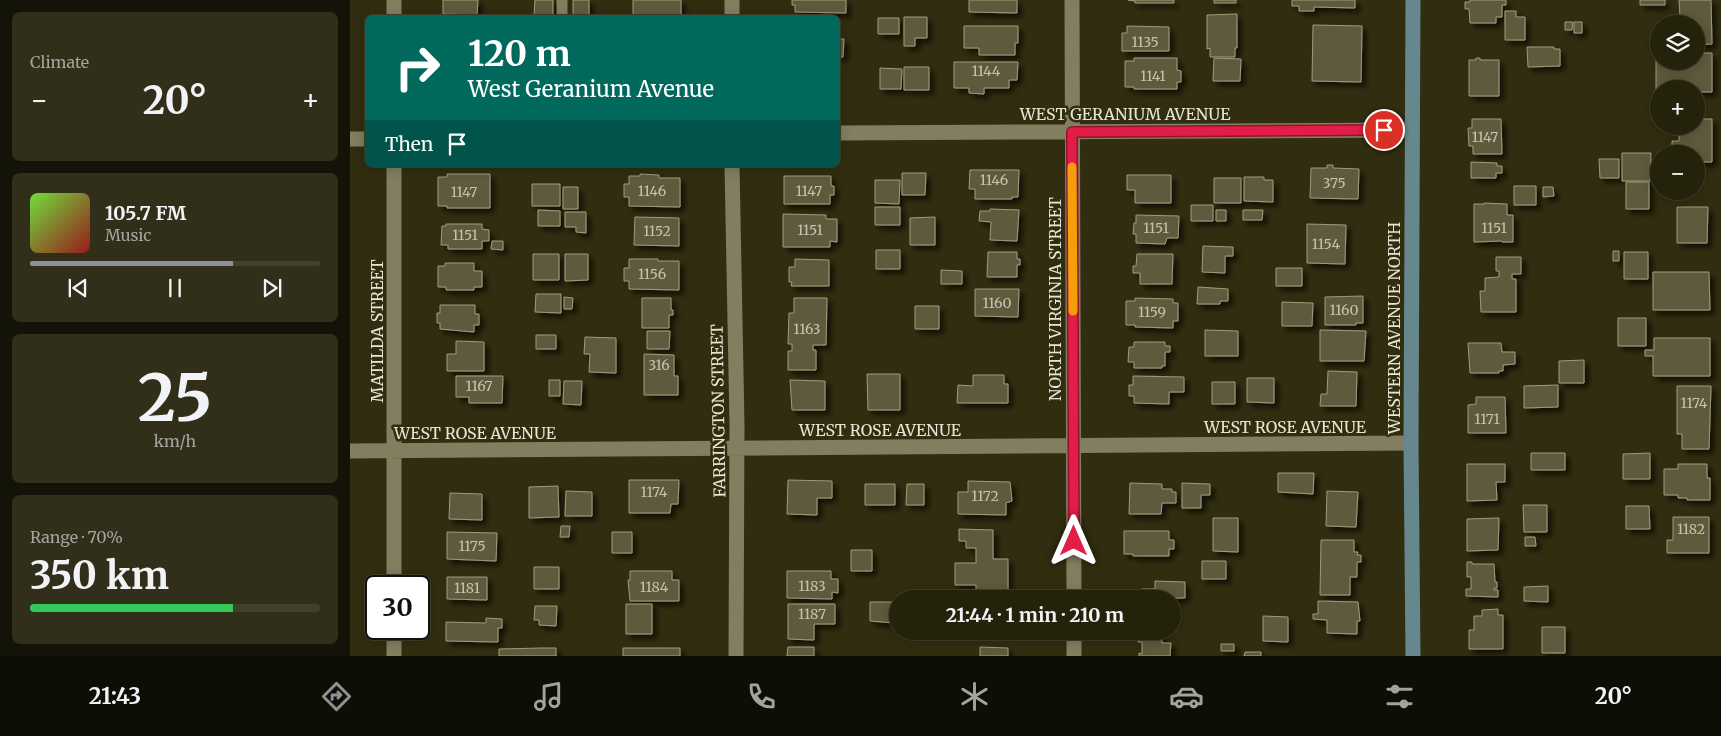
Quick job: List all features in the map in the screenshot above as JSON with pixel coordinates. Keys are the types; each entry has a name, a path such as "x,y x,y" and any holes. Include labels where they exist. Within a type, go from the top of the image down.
{"street":[{"path":"394,0 394,15"},
{"path":"732,0 732,15"},
{"name":"NORTH VIRGINIA STREET","path":"1072,0 1074,590"},
{"name":"WESTERN AVENUE NORTH","path":"1413,0 1411,443 1413,656"},
{"name":"WEST GERANIUM AVENUE","path":"840,133 1412,130"},
{"path":"350,139 365,139"},
{"name":"MATILDA STREET","path":"394,167 394,575"},
{"name":"FARRINGTON STREET","path":"732,167 737,448 736,656"},
{"name":"WEST ROSE AVENUE","path":"350,451 1411,443"},
{"path":"394,640 394,656"},
{"path":"1074,640 1074,656"}],"lane":[{"path":"562,0 562,15"}],"building":[{"path":"443,0 478,0 477,15 443,14"},
{"path":"535,0 553,0 553,15 534,15"},
{"path":"573,0 589,0 589,15 573,15"},
{"path":"633,0 681,0 681,15 633,15"},
{"path":"792,0 846,0 846,13 795,12 795,5 792,5"},
{"path":"969,0 1017,0 1017,13 969,12"},
{"path":"1128,0 1174,0 1174,3 1135,3 1135,1"},
{"path":"1214,0 1236,0 1236,3 1214,3"},
{"path":"1292,0 1355,0 1355,8 1314,7 1314,11 1299,11 1299,6 1292,6"},
{"path":"1470,0 1506,0 1506,5 1502,5 1502,17 1496,17 1496,23 1470,23 1469,9 1465,9 1465,2 1470,2"},
{"path":"1640,0 1665,0 1665,5 1640,5"},
{"path":"1679,0 1711,0 1712,44 1705,44 1705,15 1680,15"},
{"path":"1505,11 1516,11 1516,17 1525,17 1525,40 1505,40"},
{"path":"1237,14 1237,48 1235,48 1235,57 1210,57 1210,48 1207,49 1207,15"},
{"path":"904,17 927,17 927,38 915,38 915,46 904,46"},
{"path":"878,18 899,18 899,34 878,34"},
{"path":"1565,22 1573,22 1572,30 1565,30"},
{"path":"1574,22 1582,22 1582,33 1574,33"},
{"path":"1313,25 1362,26 1361,82 1312,81"},
{"path":"964,26 1018,26 1018,43 1015,43 1015,55 979,55 979,48 964,48"},
{"path":"1127,26 1169,27 1169,51 1122,51 1122,33 1127,33"},
{"path":"840,39 844,39 843,57 840,57"},
{"path":"1527,47 1554,47 1554,49 1560,49 1560,66 1528,67"},
{"path":"1705,53 1712,53 1712,92 1705,92 1705,80 1656,80 1656,70 1705,70"},
{"path":"1134,58 1177,58 1177,70 1181,71 1181,82 1177,82 1177,89 1134,89 1134,87 1125,87 1125,61 1134,61"},
{"path":"1214,58 1241,59 1240,81 1213,81"},
{"path":"1476,58 1480,58 1480,60 1499,60 1499,96 1469,96 1469,60 1476,60"},
{"path":"954,62 1018,62 1017,80 1009,80 1009,88 984,88 984,94 969,93 969,88 954,88"},
{"path":"904,67 929,67 929,90 904,90"},
{"path":"880,68 902,69 901,89 880,89"},
{"path":"1472,119 1501,119 1502,154 1473,154 1473,146 1469,146 1468,128 1472,128"},
{"path":"1705,119 1712,119 1712,162 1705,162 1705,145 1672,145 1672,141 1679,141 1679,135 1705,135"},
{"path":"1622,153 1650,153 1650,181 1622,181"},
{"path":"1599,159 1619,159 1619,178 1600,178"},
{"path":"1471,162 1497,163 1497,166 1502,166 1502,173 1496,173 1496,178 1471,178"},
{"path":"1327,165 1333,165 1333,168 1359,169 1358,199 1310,198 1311,168 1327,168"},
{"path":"970,170 1019,170 1018,197 1012,197 1012,199 975,199 975,189 969,189"},
{"path":"902,173 926,173 925,195 902,195"},
{"path":"447,174 490,174 490,208 447,208 447,206 438,206 438,177 447,177"},
{"path":"640,174 659,175 659,178 680,178 680,207 629,206 629,197 624,197 624,184 629,184 629,176 640,176"},
{"path":"1127,175 1171,175 1171,203 1135,203 1135,190 1127,190"},
{"path":"784,176 831,176 831,186 834,186 834,195 830,195 830,204 784,204"},
{"path":"1244,177 1264,177 1264,180 1273,180 1273,202 1244,201"},
{"path":"1214,178 1241,178 1241,203 1214,203"},
{"path":"875,180 900,180 899,204 875,203"},
{"path":"1626,182 1649,182 1649,209 1626,209"},
{"path":"532,184 560,184 560,206 532,206"},
{"path":"1514,186 1536,186 1536,205 1514,205"},
{"path":"563,187 578,187 578,209 563,209"},
{"path":"1543,187 1553,187 1554,196 1543,197"},
{"path":"1474,204 1507,204 1507,215 1513,215 1513,242 1474,242"},
{"path":"1191,205 1213,205 1213,221 1191,221"},
{"path":"875,207 900,207 900,225 875,225"},
{"path":"1677,207 1708,207 1707,243 1677,243"},
{"path":"990,209 1019,210 1017,241 990,240 991,222 979,221 980,211 990,211"},
{"path":"538,210 560,211 560,226 538,226"},
{"path":"1216,210 1226,210 1226,221 1216,221"},
{"path":"1243,210 1263,210 1262,220 1243,220"},
{"path":"565,212 586,212 586,233 576,232 576,227 565,227"},
{"path":"783,214 826,215 826,219 837,219 837,242 830,241 830,247 783,247"},
{"path":"1136,215 1179,216 1178,238 1167,238 1165,244 1136,243 1136,234 1133,234"},
{"path":"635,217 679,218 679,246 634,245"},
{"path":"935,217 935,245 910,245 910,218"},
{"path":"446,224 482,224 482,229 489,230 489,241 482,241 482,249 448,249 448,245 441,245 442,226 446,226"},
{"path":"1307,224 1346,225 1345,264 1307,263"},
{"path":"492,241 503,241 503,250 491,249"},
{"path":"1203,246 1233,247 1233,256 1225,256 1225,273 1202,272"},
{"path":"876,250 900,250 900,269 876,269"},
{"path":"1613,251 1619,251 1619,261 1613,261"},
{"path":"988,252 1017,252 1017,259 1020,259 1020,265 1017,265 1017,277 987,277"},
{"path":"1624,252 1648,252 1648,279 1624,279"},
{"path":"533,254 559,254 559,280 533,280"},
{"path":"565,254 588,254 588,280 565,281"},
{"path":"1137,254 1173,254 1172,284 1140,284 1140,273 1133,273"},
{"path":"1496,257 1521,257 1521,274 1512,274 1512,279 1516,279 1516,312 1481,312 1480,291 1485,291 1485,278 1499,277 1499,271 1496,271"},
{"path":"629,259 679,261 679,290 629,289 629,281 624,281 624,268 629,268"},
{"path":"795,259 829,260 829,286 791,286 792,282 789,282 789,267 795,267"},
{"path":"445,263 474,263 474,271 482,271 482,287 474,287 474,290 446,290 446,287 438,287 438,266 445,266"},
{"path":"1276,268 1302,268 1302,286 1276,286"},
{"path":"941,270 962,271 962,284 941,284"},
{"path":"1653,272 1709,272 1710,310 1653,310"},
{"path":"1198,287 1228,289 1228,301 1220,301 1220,304 1197,304"},
{"path":"975,289 1019,289 1018,317 975,316"},
{"path":"536,294 561,294 561,313 535,312"},
{"path":"1363,296 1363,323 1356,323 1356,325 1325,325 1325,297"},
{"path":"564,297 573,298 572,309 564,309"},
{"path":"642,298 671,298 673,315 669,315 669,328 642,328"},
{"path":"794,298 827,298 826,345 813,345 813,350 816,350 816,370 788,370 788,351 792,351 792,344 788,344 789,313 794,313"},
{"path":"1135,298 1173,299 1173,303 1178,303 1178,321 1173,321 1173,328 1126,325 1126,301 1135,301"},
{"path":"1282,302 1313,303 1312,326 1282,326"},
{"path":"440,305 475,305 475,314 479,314 479,325 474,325 474,332 440,329 440,323 437,323 437,313 440,313"},
{"path":"915,306 939,306 939,329 915,329"},
{"path":"1618,318 1646,318 1646,346 1618,346"},
{"path":"1205,330 1238,331 1238,356 1205,356"},
{"path":"1320,330 1366,331 1364,361 1320,361"},
{"path":"647,331 670,331 669,349 647,349"},
{"path":"536,335 556,335 556,349 536,349"},
{"path":"585,337 616,338 616,373 589,372 590,354 584,354"},
{"path":"1654,338 1710,338 1710,376 1653,376 1653,356 1645,356 1645,350 1654,350"},
{"path":"456,341 484,342 484,371 447,371 447,354 456,354"},
{"path":"1134,342 1165,342 1165,346 1170,346 1170,352 1165,352 1165,366 1162,366 1162,368 1134,368 1134,362 1128,362 1129,347 1134,347"},
{"path":"1468,343 1501,343 1502,352 1515,352 1515,364 1503,365 1503,371 1499,371 1499,373 1470,373"},
{"path":"644,354 674,355 674,376 678,376 678,395 644,395"},
{"path":"1584,360 1584,383 1559,383 1559,361"},
{"path":"1328,371 1357,372 1356,406 1320,406 1321,394 1327,394"},
{"path":"867,374 900,374 900,410 868,410"},
{"path":"973,375 1004,375 1004,384 1008,384 1008,403 957,403 958,385 973,386"},
{"path":"456,376 503,376 502,403 469,403 469,397 456,397"},
{"path":"1133,376 1184,377 1184,392 1169,392 1169,404 1134,403 1134,396 1129,396 1129,385 1133,385"},
{"path":"1247,378 1274,378 1274,403 1247,402"},
{"path":"549,380 560,380 560,396 549,396"},
{"path":"790,380 825,381 825,410 792,410"},
{"path":"564,381 582,381 581,405 563,404"},
{"path":"1212,382 1235,382 1235,404 1212,404"},
{"path":"1558,385 1558,407 1524,408 1524,386"},
{"path":"1677,386 1711,386 1709,449 1682,449 1682,434 1677,434"},
{"path":"1476,397 1505,397 1506,433 1468,433 1468,405 1476,404"},
{"path":"1531,453 1565,453 1565,470 1531,470"},
{"path":"1650,453 1650,479 1623,479 1623,454"},
{"path":"1467,464 1505,464 1505,482 1496,482 1497,500 1467,501"},
{"path":"1678,464 1707,464 1707,478 1710,478 1710,500 1687,500 1687,498 1678,498 1678,495 1664,495 1664,469 1678,469"},
{"path":"1278,473 1314,473 1313,494 1278,492"},
{"path":"629,480 679,480 678,504 671,504 670,513 629,513"},
{"path":"788,480 832,481 832,498 817,498 817,515 787,514"},
{"path":"968,481 1010,482 1012,501 1006,503 1006,515 958,514 958,492 968,492"},
{"path":"1130,483 1162,484 1162,489 1172,489 1172,492 1176,492 1176,503 1162,503 1161,514 1129,514"},
{"path":"1182,483 1210,484 1210,495 1201,495 1201,508 1182,508"},
{"path":"865,484 895,484 895,505 865,505"},
{"path":"907,484 924,484 924,505 906,505"},
{"path":"558,486 559,517 529,518 529,487"},
{"path":"566,491 592,492 592,516 565,516"},
{"path":"1327,491 1358,492 1356,527 1326,526"},
{"path":"450,493 482,494 482,520 449,519"},
{"path":"1523,505 1547,505 1547,532 1524,532"},
{"path":"1626,506 1649,506 1650,529 1626,529"},
{"path":"1673,517 1709,517 1709,553 1667,553 1667,540 1673,540"},
{"path":"1213,518 1238,518 1238,552 1213,551"},
{"path":"1499,518 1498,550 1467,551 1467,519"},
{"path":"561,526 570,526 569,537 560,537"},
{"path":"959,529 993,530 993,559 1008,559 1008,590 976,590 976,585 955,585 955,563 976,563 976,548 966,548 966,541 959,541"},
{"path":"1124,531 1169,531 1169,540 1174,540 1174,549 1169,549 1169,556 1133,556 1133,554 1124,554"},
{"path":"447,532 497,533 496,561 447,559"},
{"path":"612,532 632,532 632,553 612,553"},
{"path":"1525,537 1535,537 1536,546 1525,546"},
{"path":"1321,540 1354,540 1354,552 1358,552 1357,555 1361,555 1361,562 1357,562 1357,577 1350,577 1350,595 1320,595"},
{"path":"851,550 872,550 872,571 851,571"},
{"path":"1202,561 1226,561 1226,579 1202,579"},
{"path":"1467,562 1472,562 1472,564 1494,564 1497,588 1494,588 1494,590 1498,590 1498,597 1466,596 1466,589 1471,589 1471,577 1467,577"},
{"path":"534,567 559,567 559,589 534,589"},
{"path":"630,571 672,571 672,580 679,580 679,601 630,601 628,580 630,580"},
{"path":"787,571 831,571 831,579 838,579 838,593 832,592 832,599 787,598"},
{"path":"447,577 487,577 487,600 447,599"},
{"path":"1155,581 1185,582 1185,598 1181,598 1181,590 1142,590 1155,589"},
{"path":"1548,586 1548,602 1524,601 1524,587"},
{"path":"1318,601 1358,602 1360,621 1357,621 1357,634 1327,633 1327,620 1313,619 1313,614 1318,614"},
{"path":"870,602 889,602 889,623 870,621"},
{"path":"626,604 652,604 652,634 626,634"},
{"path":"788,604 835,604 835,624 814,624 814,640 788,639"},
{"path":"535,606 557,606 556,626 539,625 539,620 534,620"},
{"path":"1498,609 1498,615 1503,615 1503,649 1469,649 1469,630 1474,630 1474,616 1482,616 1482,610"},
{"path":"1263,616 1288,617 1288,642 1263,641"},
{"path":"486,618 502,619 502,628 498,628 498,642 446,641 446,622 486,623"},
{"path":"1542,627 1565,627 1565,653 1542,653"},
{"path":"1138,640 1162,640 1162,643 1171,643 1170,656 1139,656 1139,653 1142,654 1142,642 1138,642"},
{"path":"1221,644 1234,644 1234,651 1221,651"},
{"path":"788,647 814,647 814,656 787,656"},
{"path":"980,647 1008,648 1008,656 980,656"},
{"path":"556,648 556,656 499,656 499,649"},
{"path":"623,648 680,648 680,656 623,656"},
{"path":"1245,652 1261,652 1261,656 1244,656"}],"slow traffic":[{"path":"1072,167 1073,311"}],"route":[{"path":"1074,541 1072,132 1384,130"}]}
